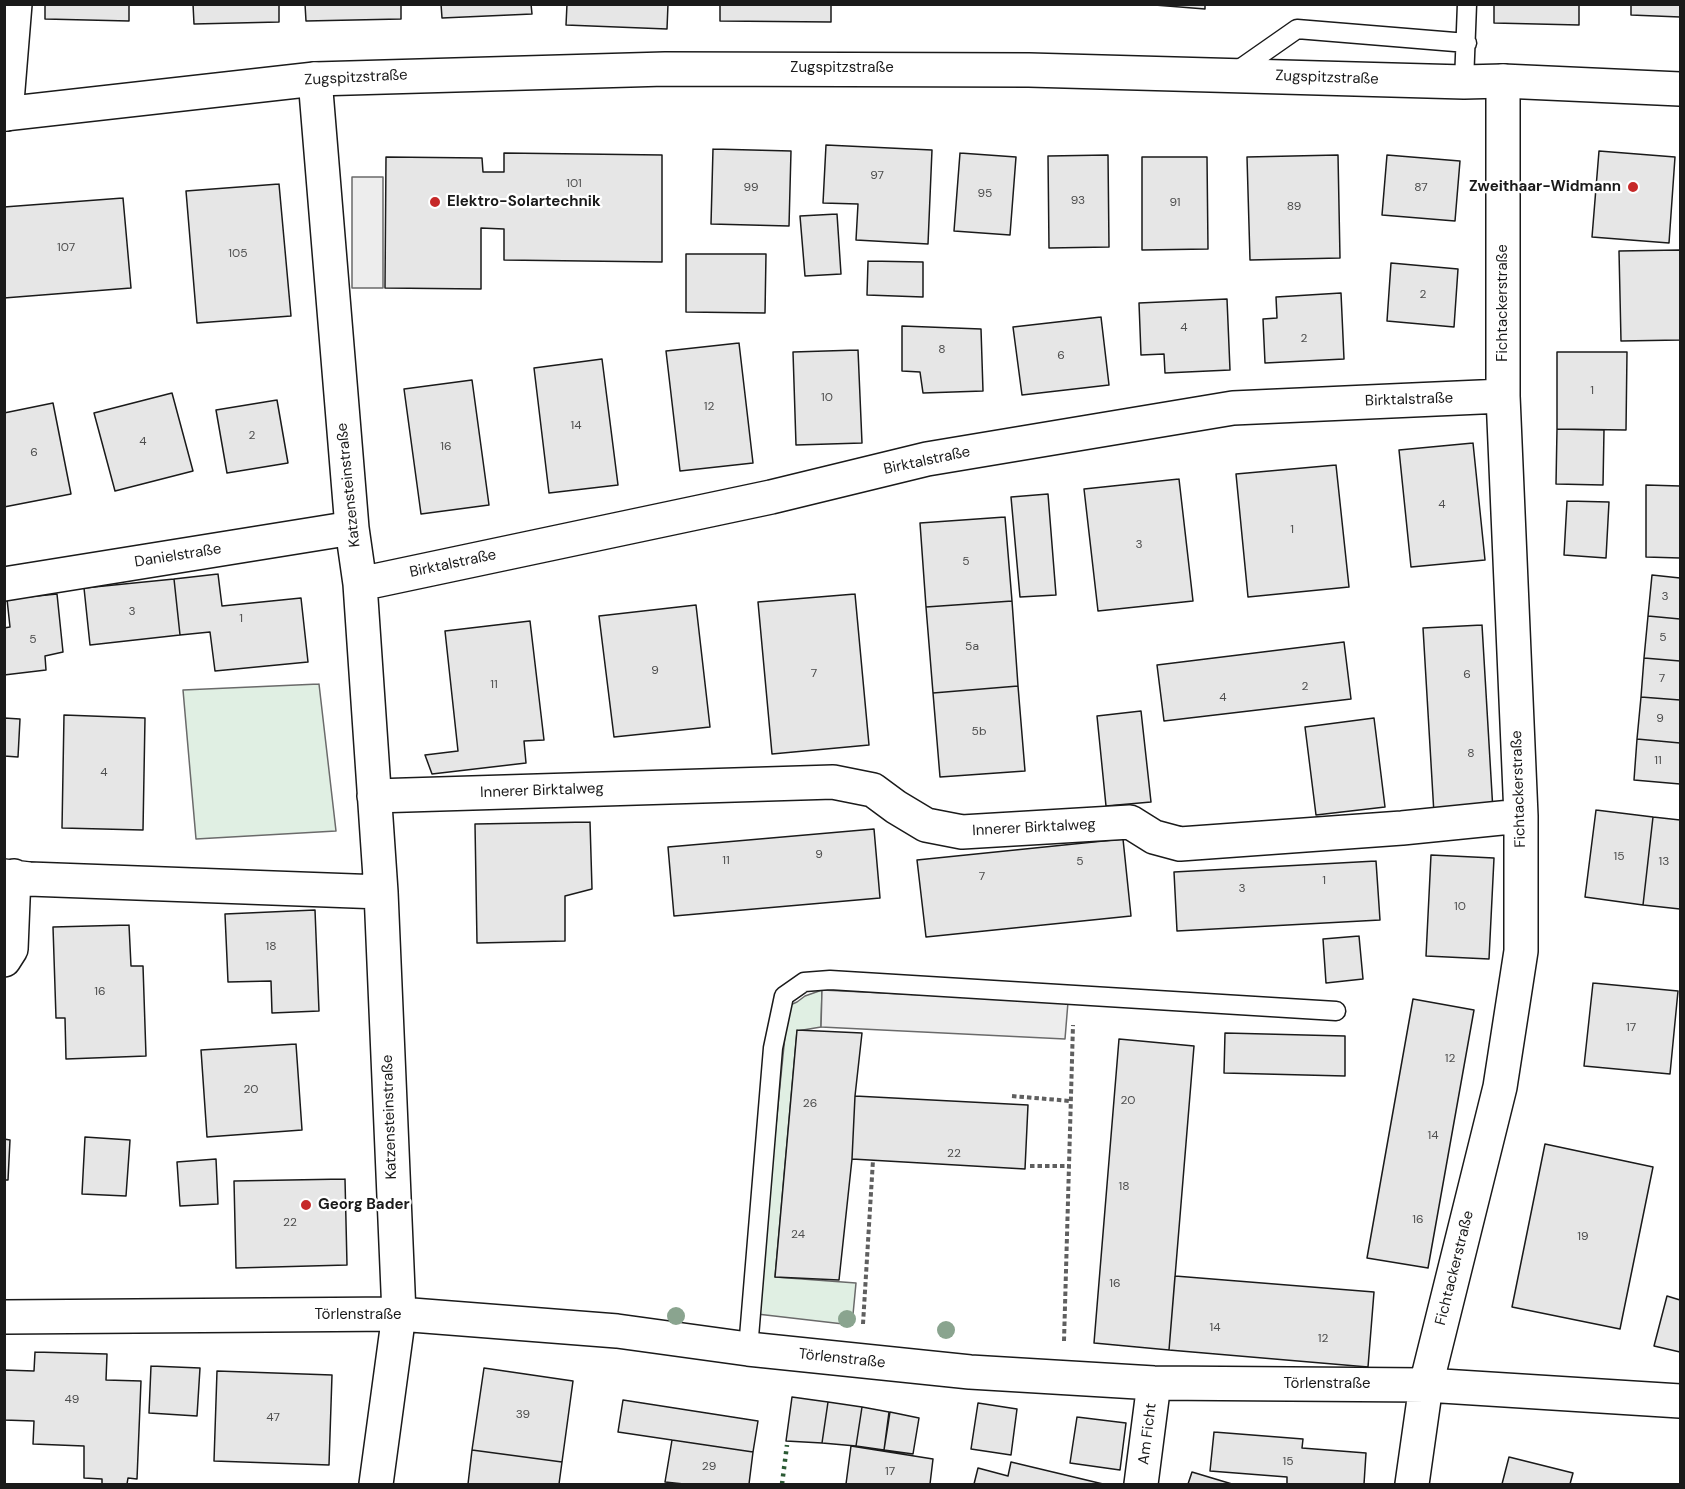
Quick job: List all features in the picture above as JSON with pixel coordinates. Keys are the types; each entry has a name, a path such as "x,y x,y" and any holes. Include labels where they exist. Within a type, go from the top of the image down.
{"street":[{"path":"5,114 15,4"},
{"name":"Zugspitzstraße","path":"5,114 315,79 629,69 1029,70 1464,82 1503,81 1680,89"},
{"name":"Katzensteinstraße","path":"315,79 352,528 360,584 381,892 399,1314 376,1485"},
{"name":"Fichtackerstraße","path":"1412,1485 1426,1385 1500,1087 1521,951 1521,816 1503,396 1503,81"},
{"name":"Birktalstraße","path":"360,584 771,497 927,459 1233,408 1503,396"},
{"name":"Danielstraße","path":"4,584 352,528"},
{"name":"Innerer Birktalweg","path":"374,796 833,782 873,790 926,825 962,832 1130,822 1155,837 1180,844 1402,828 1521,816"},
{"path":"4,960 11,949 9,876 29,879 381,892"},
{"name":"Törlenstraße","path":"4,1317 399,1314 617,1331 748,1349 970,1372 1154,1383 1426,1385 1680,1401"},
{"name":"Am Ficht","path":"1141,1485 1154,1383"}],"lane":[{"path":"1464,82 1467,4"},
{"path":"1230,75 1297,29 1467,43"},
{"path":"748,1349 772,1048 784,996 804,981 830,980 1336,1011"}],"path":[{"path":"1063,1378 1073,994"},
{"path":"1012,1096 1070,1101"},
{"path":"861,1361 873,1160"},
{"path":"1030,1166 1068,1166"}],"green space":[{"path":"319,684 336,831 196,839 183,690"},
{"path":"822,990 821,1027 797,1031 775,1277 856,1283 852,1325 757,1314 788,1006 805,996"}],"shaded area":[{"path":"352,177 383,177 383,288 352,288"},
{"path":"822,990 1068,1002 1065,1039 821,1027"}],"building":[{"path":"45,4 129,4 129,21 45,19"},
{"path":"193,4 279,4 279,22 194,24"},
{"path":"305,4 401,4 401,19 306,21"},
{"path":"441,4 531,4 532,14 442,18"},
{"path":"567,4 668,4 667,29 566,25"},
{"path":"720,4 831,4 831,22 720,21"},
{"path":"1142,4 1205,4 1205,9"},
{"path":"1494,4 1579,4 1579,25 1494,23"},
{"path":"1631,4 1680,4 1680,17 1631,15"},
{"path":"826,145 932,150 928,244 856,240 858,204 823,203"},
{"path":"713,149 791,151 789,226 711,224"},
{"path":"1599,151 1675,157 1669,243 1592,237"},
{"path":"504,153 662,155 662,262 504,260 504,229 481,228 481,289 385,288 386,157 482,158 483,172 504,172"},
{"path":"960,153 1016,157 1010,235 954,231"},
{"path":"1108,155 1109,247 1049,248 1048,156"},
{"path":"1338,155 1340,258 1250,260 1247,157"},
{"path":"1387,155 1460,161 1455,221 1382,215"},
{"path":"1142,157 1207,157 1208,249 1142,250"},
{"path":"279,184 291,316 197,323 186,191"},
{"path":"123,198 131,288 4,298 4,207"},
{"path":"837,214 841,274 805,276 800,216"},
{"path":"1680,250 1680,340 1621,341 1619,251"},
{"path":"686,254 766,254 765,313 686,312"},
{"path":"868,261 923,262 923,297 867,295"},
{"path":"1391,263 1458,269 1454,327 1387,321"},
{"path":"1341,293 1344,359 1265,363 1263,319 1277,318 1276,297"},
{"path":"1227,299 1230,370 1165,373 1164,354 1141,355 1139,303"},
{"path":"1101,317 1109,385 1022,395 1013,327"},
{"path":"902,326 981,329 983,391 923,393 920,372 902,371"},
{"path":"739,343 753,463 680,471 666,351"},
{"path":"858,350 862,443 796,445 793,352"},
{"path":"1557,352 1627,352 1626,430 1557,429"},
{"path":"602,359 618,485 549,493 534,368"},
{"path":"472,380 489,505 421,514 404,389"},
{"path":"172,393 193,471 115,491 94,413"},
{"path":"277,400 288,463 227,473 216,410"},
{"path":"53,403 71,494 4,507 4,413"},
{"path":"1557,429 1604,430 1603,485 1556,484"},
{"path":"1473,443 1485,560 1411,567 1399,450"},
{"path":"1336,465 1349,587 1248,597 1236,474"},
{"path":"1179,479 1193,601 1098,611 1084,489"},
{"path":"1646,485 1680,486 1680,558 1646,557"},
{"path":"1048,494 1056,595 1020,597 1011,497"},
{"path":"1567,501 1609,502 1606,558 1564,555"},
{"path":"1005,517 1012,601 926,607 920,523"},
{"path":"218,574 222,606 301,598 308,662 215,671 210,632 180,635 174,579"},
{"path":"1652,575 1680,578 1680,619 1648,616"},
{"path":"174,579 180,635 90,645 84,588"},
{"path":"57,594 63,652 45,656 46,670 4,675 4,628 10,627 7,599"},
{"path":"855,594 869,745 772,754 758,602"},
{"path":"1012,601 1018,686 933,693 926,607"},
{"path":"696,605 710,727 614,737 599,616"},
{"path":"1648,616 1680,619 1680,661 1644,658"},
{"path":"530,621 544,740 524,741 526,763 432,774 425,755 458,751 445,631"},
{"path":"1482,625 1493,811 1434,814 1423,628"},
{"path":"1344,642 1351,699 1164,721 1157,665"},
{"path":"1644,658 1680,661 1680,700 1641,697"},
{"path":"1018,686 1025,771 940,777 933,693"},
{"path":"1641,697 1680,700 1680,743 1637,739"},
{"path":"1141,711 1151,802 1106,806 1097,716"},
{"path":"64,715 145,718 143,830 62,828"},
{"path":"4,718 20,719 18,757 4,756"},
{"path":"1374,718 1385,807 1316,815 1305,727"},
{"path":"1637,739 1680,743 1680,784 1634,780"},
{"path":"1596,810 1653,817 1643,905 1585,897"},
{"path":"1653,817 1680,820 1680,909 1643,905"},
{"path":"590,822 592,889 565,896 565,941 477,943 475,824"},
{"path":"874,829 880,898 674,916 668,847"},
{"path":"1123,839 1131,916 926,937 917,860"},
{"path":"1431,855 1494,858 1489,959 1426,956"},
{"path":"1376,861 1380,920 1177,931 1174,872"},
{"path":"315,910 319,1011 272,1013 271,981 228,982 225,914"},
{"path":"129,925 131,966 143,966 146,1056 66,1059 65,1018 56,1018 53,927"},
{"path":"1359,936 1363,979 1326,983 1323,939"},
{"path":"1593,983 1678,991 1670,1074 1584,1066"},
{"path":"1413,999 1474,1010 1428,1268 1367,1258"},
{"path":"797,1030 862,1033 839,1280 775,1277"},
{"path":"1225,1033 1345,1036 1345,1076 1224,1073"},
{"path":"1119,1039 1194,1046 1169,1350 1094,1343"},
{"path":"296,1044 302,1130 207,1137 201,1050"},
{"path":"855,1096 1028,1105 1025,1169 852,1159"},
{"path":"85,1137 130,1140 126,1196 82,1194"},
{"path":"4,1139 10,1140 8,1180 4,1180"},
{"path":"1545,1144 1653,1167 1620,1329 1512,1307"},
{"path":"216,1159 218,1204 180,1206 177,1162"},
{"path":"345,1179 347,1265 236,1268 234,1181"},
{"path":"1175,1276 1374,1292 1368,1367 1169,1350"},
{"path":"1667,1296 1680,1300 1680,1352 1654,1346"},
{"path":"35,1352 107,1354 106,1380 141,1381 137,1479 128,1478 127,1484 102,1484 102,1479 84,1478 84,1446 33,1444 34,1421 4,1420 4,1370 34,1371"},
{"path":"151,1366 200,1368 197,1416 149,1413"},
{"path":"484,1368 573,1381 562,1462 472,1450"},
{"path":"217,1371 332,1375 329,1465 214,1461"},
{"path":"792,1397 828,1402 822,1443 786,1441"},
{"path":"623,1400 758,1421 753,1452 618,1432"},
{"path":"828,1402 862,1407 856,1446 822,1443"},
{"path":"978,1403 1017,1409 1011,1455 971,1449"},
{"path":"862,1407 889,1412 884,1450 856,1446"},
{"path":"890,1412 919,1418 913,1454 884,1450"},
{"path":"1077,1417 1126,1423 1120,1470 1070,1463"},
{"path":"1214,1432 1303,1439 1302,1448 1366,1453 1364,1484 1287,1484 1287,1477 1210,1471"},
{"path":"672,1440 753,1452 749,1484 665,1482"},
{"path":"851,1446 933,1459 930,1484 846,1484"},
{"path":"472,1450 562,1462 559,1484 468,1484"},
{"path":"1509,1457 1573,1473 1570,1484 1502,1484"},
{"path":"1011,1462 1103,1484 974,1484 978,1468 1008,1476"},
{"path":"1192,1472 1232,1484 1188,1484"}],"hedge":[{"path":"782,1484 787,1445"}],"place":[{"name":"Zweithaar-Widmann","path":"1633,187"},
{"name":"Elektro-Solartechnik","path":"435,202"},
{"name":"Georg Bader","path":"306,1205"}]}
